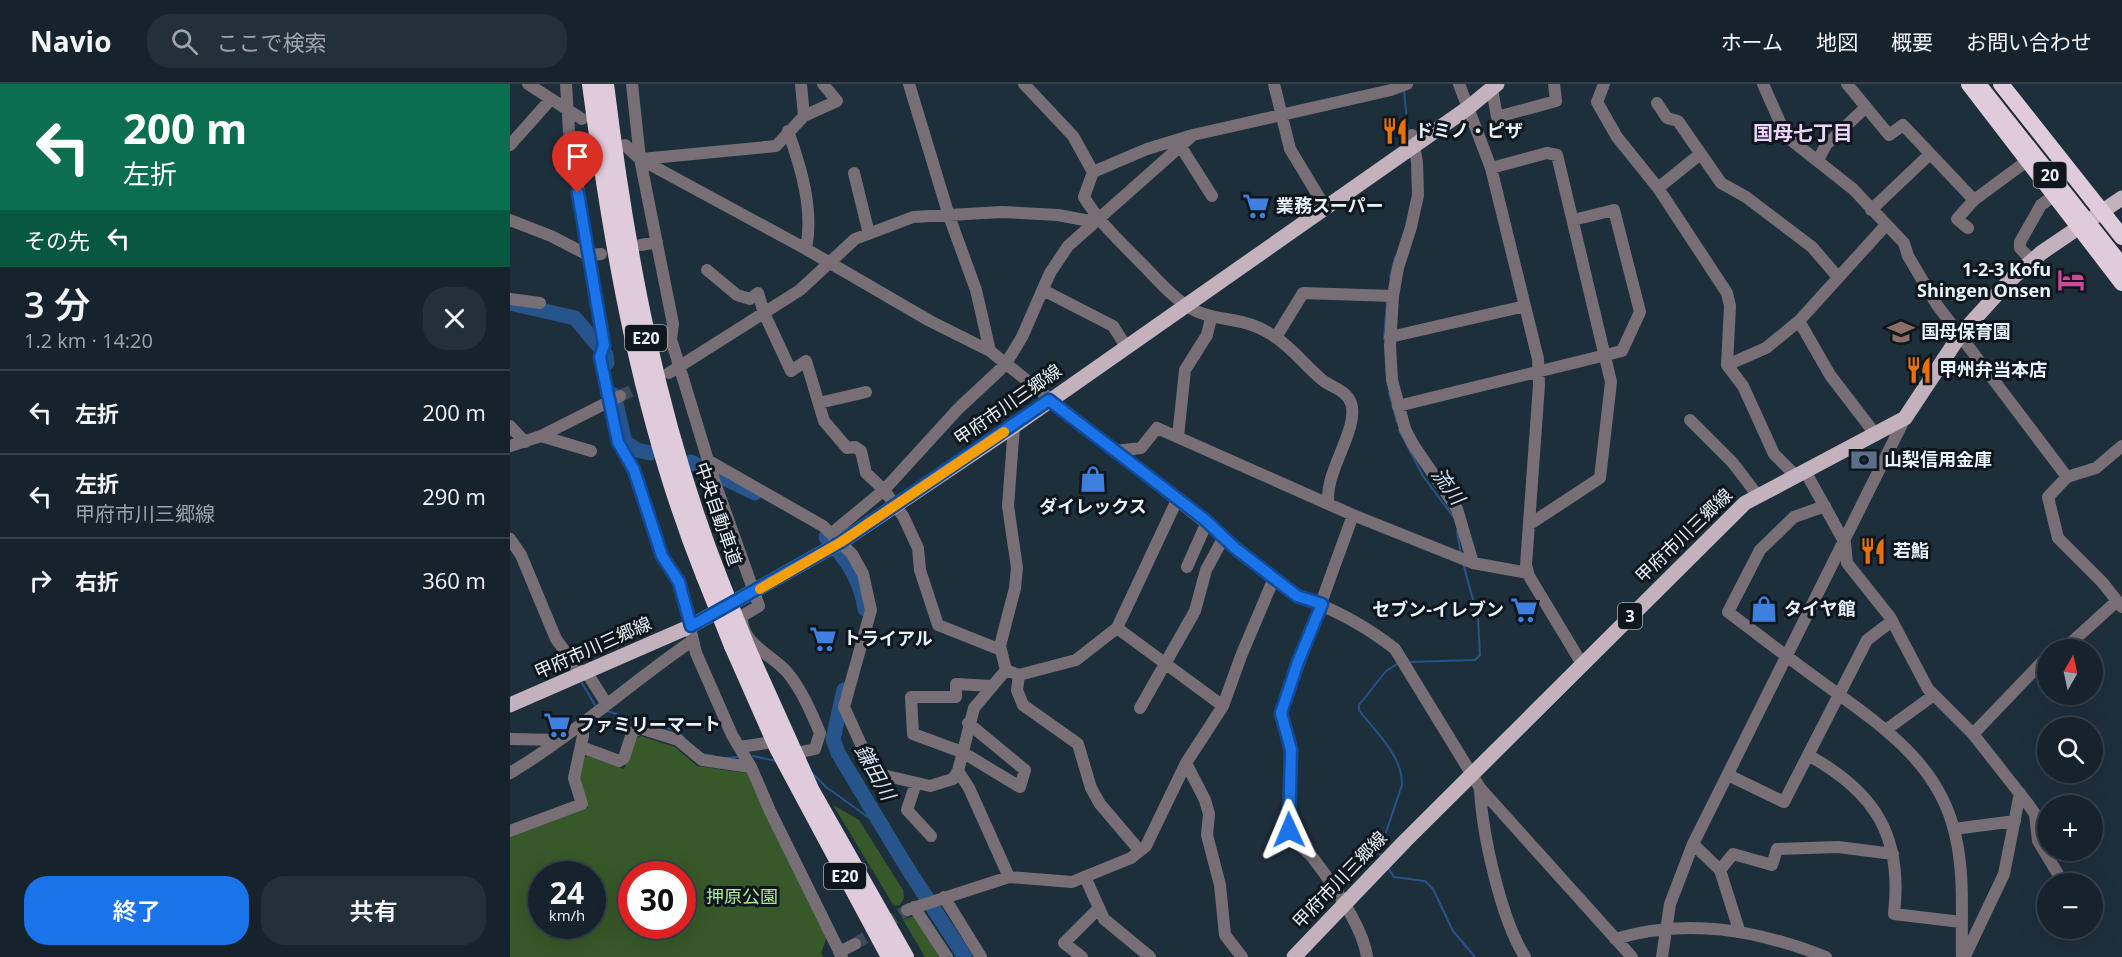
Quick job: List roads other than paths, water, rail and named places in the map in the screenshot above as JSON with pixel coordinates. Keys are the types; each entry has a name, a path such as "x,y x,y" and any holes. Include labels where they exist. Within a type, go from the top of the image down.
{"highway":[{"name":"中央自動車道","path":"590,84 601,165 627,317 658,437 704,576 772,746 808,796 906,957"},
{"name":"中央自動車道","path":"606,84 631,259 654,371 692,504 749,651 798,752 808,796 890,957"},
{"path":"1969,84 2122,283"},
{"name":"20","path":"1978,84 2122,266"},
{"name":"20","path":"1991,84 2122,251"},
{"path":"2001,84 2122,237"}],"main road":[{"name":"甲府市川三郷線","path":"510,705 692,633 837,537 896,506 1014,426 1125,345 1325,207 1413,140 1468,108 1494,86"},
{"name":"3","path":"2103,212 2122,198"},
{"name":"甲府市川三郷線","path":"1294,957 1385,862 1476,781 1582,664 1745,502 1905,418 1976,314 2032,261 2103,212"}],"street":[{"path":"528,84 582,119"},
{"path":"566,84 588,255 618,442 634,470 662,556 679,582 692,633 770,811 840,954 855,944"},
{"path":"632,84 640,159 673,324 671,339 714,480 759,606 746,613 742,622 754,645 787,672 804,696 820,733 815,749 798,752"},
{"path":"801,84 804,116"},
{"path":"640,159 776,146 804,116 837,101 823,84"},
{"path":"909,84 949,216 976,290 990,351"},
{"path":"1024,84 1073,136 1093,172"},
{"path":"1274,84 1290,149 1325,207"},
{"path":"1329,504 1328,489 1350,423 1352,406 1342,391 1321,380 1276,337 1239,321 1211,318 1185,305 1096,220 1084,197 1093,172 1147,149 1193,135 1281,115 1362,90 1407,84"},
{"path":"1460,84 1491,168 1540,371 1526,565 1528,573 1582,664"},
{"path":"1494,86 1497,117 1557,101 1554,84"},
{"path":"1604,84 1597,102 1617,137 1658,188 1727,293 1730,306 1727,365 1743,386 1774,454 1800,474 1825,506 1845,543 1847,562 1892,621 1923,681 1973,734 2035,814 2038,841 2057,873"},
{"path":"1763,84 1786,136 1853,189 1904,243 1908,256 1937,305 2067,477"},
{"path":"1847,84 1889,135 1903,125 1974,200"},
{"path":"510,145 551,99"},
{"path":"1658,103 1667,118 1678,121 1699,155 1721,183 1746,197 1812,247 1837,276"},
{"path":"1818,160 1826,145 1866,107"},
{"path":"788,131 801,167 809,233 806,249"},
{"path":"837,537 884,490 958,409 1005,365 1022,337 1050,273 1068,246 1193,135"},
{"path":"1413,140 1418,195 1393,296 1390,337 1392,380 1398,406 1413,446 1457,509 1466,560"},
{"path":"625,145 640,159 830,262 921,316 990,351 1049,400 1208,522 1297,596 1322,604 1379,636 1395,649 1476,781 1632,957"},
{"path":"1181,147 1212,196"},
{"path":"1491,168 1547,153 1557,155 1611,382 1603,473 1596,482 1530,524"},
{"path":"1871,210 1930,154"},
{"path":"1658,188 1699,155"},
{"path":"1968,228 1957,219 1974,200 2027,161"},
{"path":"854,173 869,234"},
{"path":"2032,261 2020,248 2020,242 2041,205 2055,195"},
{"path":"1398,406 1622,351 1640,312 1614,210 1573,220"},
{"path":"669,373 681,368 800,290 855,239 913,217 1002,212 1096,220"},
{"path":"510,220 551,236 588,255 601,254"},
{"path":"1727,365 1766,348 1799,321 1823,297 1837,276 1886,225"},
{"path":"641,245 657,242"},
{"path":"707,270 737,296 750,299 758,293 764,313 791,371 806,361 824,421 847,448 855,447 861,451 866,473 884,490 896,506 918,548 920,570 932,613 938,625 1001,650"},
{"path":"1043,290 1113,326 1125,345"},
{"path":"1276,337 1303,293 1393,296"},
{"path":"510,299 540,303"},
{"path":"1390,337 1525,306"},
{"path":"1178,437 1185,370 1207,335 1211,318"},
{"path":"1799,321 1830,375 1876,435"},
{"path":"819,404 866,392"},
{"path":"510,446 541,436 613,400"},
{"path":"1662,957 1670,904 1693,844 1845,543 1905,418"},
{"path":"1690,420 1721,449 1758,496"},
{"path":"510,426 525,442"},
{"path":"1006,670 1001,650 1017,568 1008,506 1014,426"},
{"path":"1116,451 1141,448 1155,428 1353,515 1466,560 1528,573"},
{"path":"541,436 591,451"},
{"path":"2077,639 2120,604 2058,538 2048,497 2067,477 2096,468 2122,446"},
{"path":"709,461 774,496 837,537 863,574 871,610 844,707 874,773 930,786 953,779 958,771 968,723 974,708 1006,670"},
{"path":"1006,670 1018,675 1076,660 1117,628 1137,591 1177,500"},
{"path":"1825,506 1794,517 1760,550 1728,612 1887,729 1927,771 1939,791 1954,828 1960,864 1963,957"},
{"path":"1353,515 1281,713 1291,750 1288,819 1292,838 1311,855 1344,904 1366,948 1367,957"},
{"path":"1187,567 1208,522"},
{"path":"1140,708 1195,611 1206,570 1224,537"},
{"path":"510,539 521,555 556,639 606,703"},
{"path":"946,957 913,907 1009,877 1072,882 1131,858 1146,846 1162,818 1186,763 1223,706 1274,578"},
{"path":"1728,775 1784,802 1867,640 1892,621"},
{"path":"1117,628 1223,706"},
{"path":"510,773 560,740 692,633"},
{"path":"1973,734 2037,667"},
{"path":"1018,675 1017,690 1023,705 1078,744 1091,788 1100,804 1140,851"},
{"path":"968,723 1025,770 1020,787 962,752 913,734 912,697 956,697 956,684 992,686"},
{"path":"1887,729 1934,695"},
{"path":"510,831 582,804 574,778 581,747 583,722"},
{"path":"581,747 619,761 624,758 632,733 640,728 678,740 702,760 751,767"},
{"path":"510,739 560,740"},
{"path":"740,747 772,746"},
{"path":"1808,755 1834,769 1857,787 1880,818 1893,854 1898,885 1894,914 1961,922"},
{"path":"1186,763 1205,800 1209,814 1207,835 1220,885 1225,934 1242,957"},
{"path":"958,771 969,788 1009,877"},
{"path":"1476,781 1487,839 1505,909 1511,930 1526,957"},
{"path":"916,783 906,810 931,836"},
{"path":"1963,957 2004,874 2020,793"},
{"path":"1954,828 2015,821"},
{"path":"1693,844 1720,870 1739,930"},
{"path":"1720,870 1733,854 1772,866 1777,849 1838,847 1893,854"},
{"path":"1085,878 1104,919 1145,956"},
{"path":"942,898 981,957"},
{"path":"1082,957 1064,943 1099,908"},
{"path":"1615,939 1641,931 1666,928 1739,930 1826,957"}],"waterway":[{"name":"流川","path":"1404,90 1408,132"},
{"name":"流川","path":"1390,278 1395,257"},
{"name":"流川","path":"1384,339 1387,300"},
{"name":"鎌田川","path":"510,303 575,318 606,355 607,363"},
{"name":"流川","path":"1389,393 1397,422"},
{"name":"鎌田川","path":"614,395 625,442 637,450 650,453"},
{"name":"流川","path":"1399,430 1423,476 1455,519"},
{"name":"鎌田川","path":"691,462 755,493"},
{"name":"流川","path":"1457,531 1461,555"},
{"name":"鎌田川","path":"826,537 852,570 860,588 865,609"},
{"name":"流川","path":"1408,662 1475,660 1480,655 1478,618 1463,563"},
{"name":"流川","path":"1382,858 1379,853 1402,785 1401,774 1393,754 1359,710 1359,705 1386,671 1397,664"},
{"path":"582,683 595,705"},
{"name":"鎌田川","path":"844,690 833,739 838,753 906,866 965,957"},
{"path":"606,711 678,731 684,738"},
{"path":"702,754 714,756"},
{"path":"753,756 776,761"},
{"path":"725,758 737,757"},
{"path":"812,773 826,787 882,827"},
{"name":"流川","path":"1388,868 1394,877 1425,881 1433,889 1453,931 1475,957"}],"tunnel":[{"path":"620,396 651,382"},
{"path":"855,944 907,910"}],"place":[{"name":"ドミノ・ピザ","path":"1395,131"},
{"name":"業務スーパー","path":"1256,206"},
{"name":"1-2-3 Kofu Shingen Onsen","path":"2071,280"},
{"name":"国母保育園","path":"1901,332"},
{"name":"甲州弁当本店","path":"1919,370"},
{"name":"山梨信用金庫","path":"1864,460"},
{"name":"ダイレックス","path":"1093,479"},
{"name":"若鮨","path":"1873,551"},
{"name":"タイヤ館","path":"1764,609"},
{"name":"セブン-イレブン","path":"1524,610"},
{"name":"トライアル","path":"823,639"},
{"name":"ファミリーマート","path":"557,725"}],"district":[{"name":"国母七丁目","path":"1803,133"}],"park label":[{"name":"押原公園","path":"742,897"}]}
